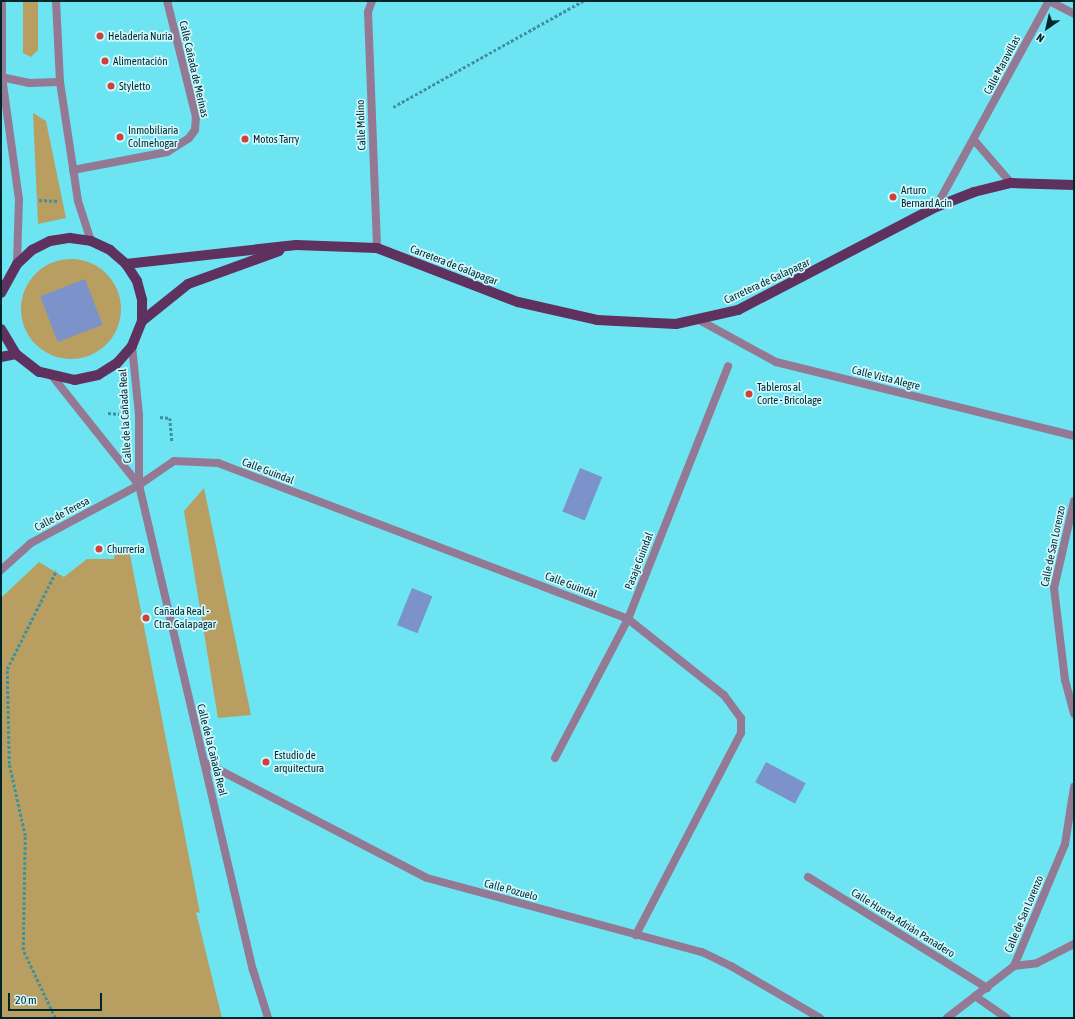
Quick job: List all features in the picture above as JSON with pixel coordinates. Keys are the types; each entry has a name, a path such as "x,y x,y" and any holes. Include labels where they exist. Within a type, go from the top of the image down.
{"main road":[{"name":"Carretera de Galapagar","path":"296,245 376,248 518,302 598,320 638,324 701,321 738,310 936,207 974,192 1011,183 1074,185"},
{"path":"1,293 17,264 32,250 50,241 70,238 91,241 110,250 126,264 137,281 142,300 142,321 132,346 117,363 98,375 76,380 53,378 27,364 16,354 1,329"},
{"path":"126,264 296,245"},
{"path":"142,321 188,284 296,245"},
{"path":"1,357 16,354"}],"street":[{"path":"2,1 1,77 20,199 17,264"},
{"path":"56,1 60,82 78,201 91,241"},
{"name":"Calle Cañada de Merinas","path":"73,170 167,152 189,138 195,130 196,117 167,1"},
{"name":"Calle Molino","path":"372,1 368,12 376,248"},
{"name":"Calle Maravillas","path":"936,207 1049,1 1074,14"},
{"path":"1,77 29,83 60,82"},
{"path":"974,140 1011,183"},
{"name":"Calle Vista Alegre","path":"701,321 776,362 1074,436"},
{"name":"Calle de la Cañada Real","path":"132,346 139,415 139,485 252,970 268,1018"},
{"name":"Pasaje Guindal","path":"555,758 628,619 728,366"},
{"name":"Calle de la Cañada Real","path":"53,378 139,485"},
{"name":"Calle Guindal","path":"139,485 174,461 218,463 628,619 724,695 741,718 741,733 636,935"},
{"name":"Calle de Teresa","path":"1,570 31,544 139,485"},
{"name":"Calle de San Lorenzo","path":"1074,501 1054,588 1065,680 1074,714"},
{"name":"Calle Pozuelo","path":"204,762 428,878 702,952 731,966 820,1018"},
{"name":"Calle de San Lorenzo","path":"947,1018 1014,966 1065,844 1074,787"},
{"name":"Calle Huerta Adrián Panadero","path":"808,877 987,988"},
{"path":"1014,966 1037,963 1074,944"},
{"path":"975,996 1007,1018"}],"path":[{"path":"372,118 583,1"},
{"path":"20,199 78,201"},
{"path":"55,1018 23,950 25,836 9,764 7,669 56,571"}],"shaded area":[{"path":"23,1 38,1 38,50 31,57 23,53"},
{"path":"33,113 46,121 66,218 38,224"},
{"path":"71,259 90,263 106,274 117,290 121,309 117,328 106,344 90,355 71,359 52,355 36,344 25,328 21,309 25,290 36,274 52,263"},
{"path":"204,488 251,715 218,718 184,511"},
{"path":"115,545 130,555 200,913 196,912 222,1018 1,1018 1,598 39,562 64,577 87,559 114,559"}],"water":[{"path":"85,279 103,325 58,342 40,296"},
{"path":"580,468 602,477 585,521 562,512"},
{"path":"412,588 432,596 417,633 397,625"},
{"path":"766,762 806,783 795,803 755,782"}],"place":[{"name":"Heladería Nuria","path":"100,36"},
{"name":"Alimentación","path":"105,61"},
{"name":"Styletto","path":"111,86"},
{"name":"Inmobiliaria Colmehogar","path":"120,137"},
{"name":"Motos Tarry","path":"245,139"},
{"name":"Arturo Bernard Acín","path":"893,197"},
{"name":"Tableros al Corte - Bricolage","path":"749,394"},
{"name":"Churrería","path":"99,549"},
{"name":"Cañada Real - Ctra. Galapagar","path":"146,618"},
{"name":"Estudio de arquitectura","path":"266,762"}]}
